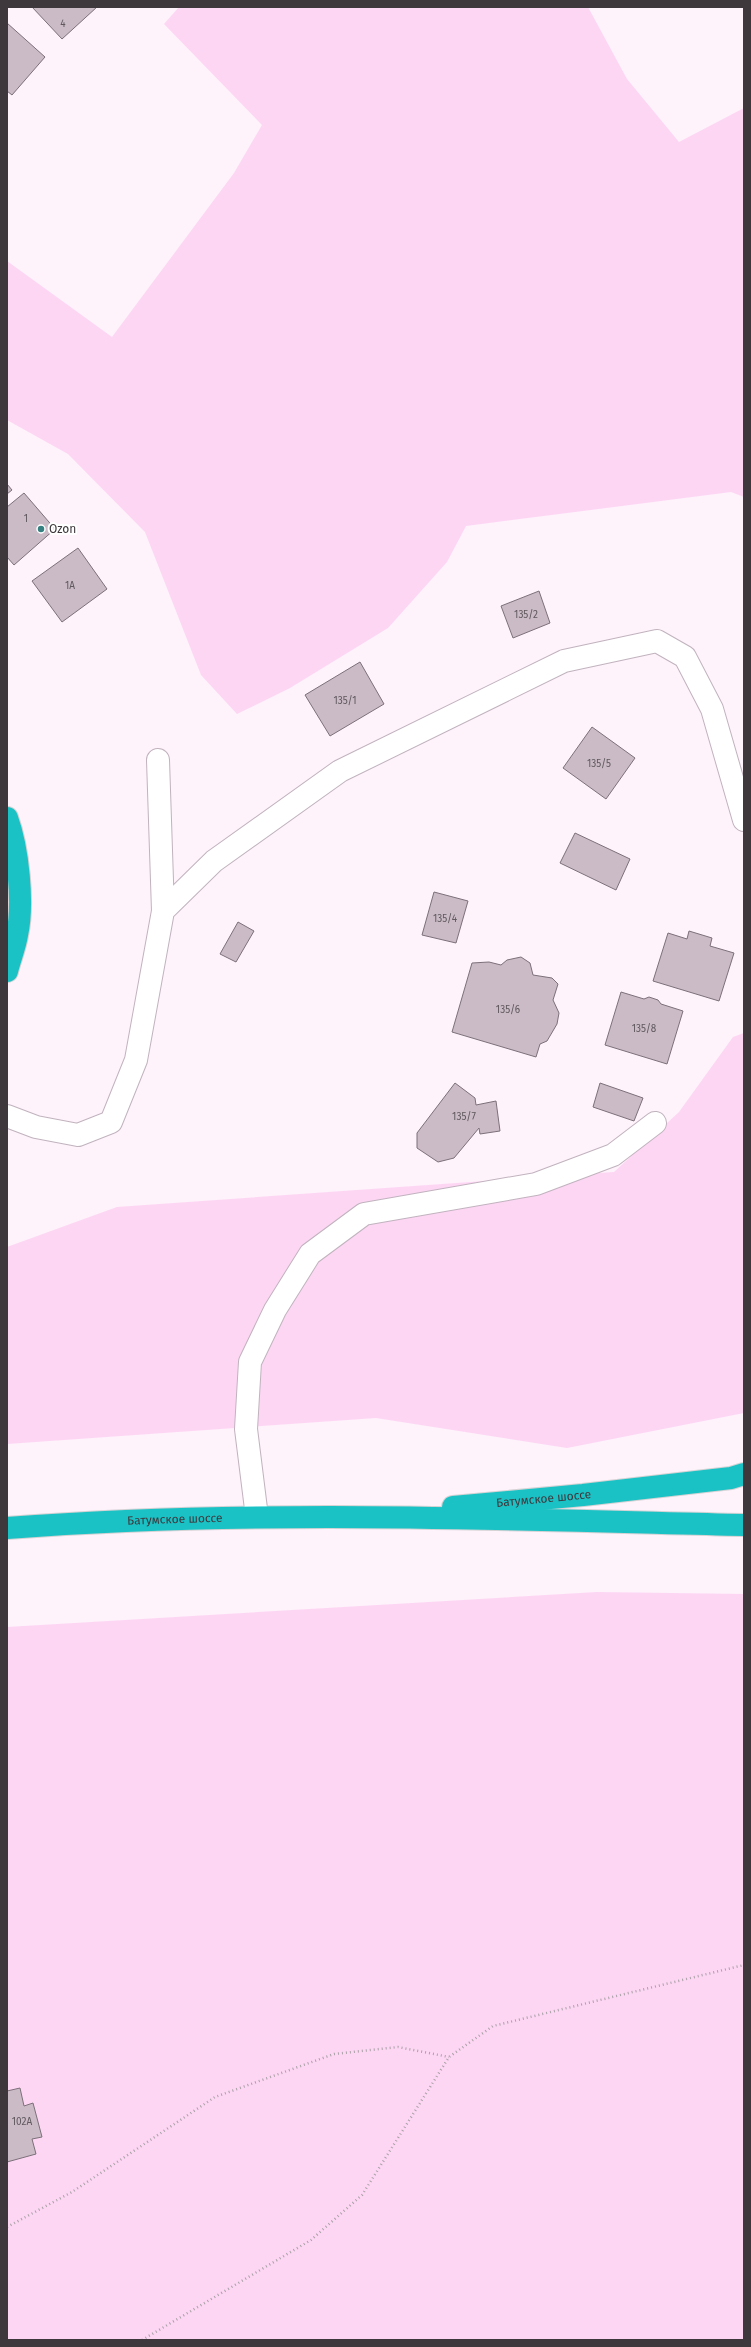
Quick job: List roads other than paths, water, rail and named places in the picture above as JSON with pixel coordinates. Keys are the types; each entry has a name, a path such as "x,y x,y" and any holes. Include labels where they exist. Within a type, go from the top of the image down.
{"highway":[{"path":"7,818 12,832 19,884 18,934 7,971"},
{"name":"Батумское шоссе","path":"342,1517 584,1495 731,1478 744,1474"},
{"name":"Батумское шоссе","path":"7,1528 80,1523 257,1516 744,1525"}],"lane":[{"path":"163,911 214,861 340,771 564,661 657,640 685,657 712,709 744,820"},
{"path":"7,1116 36,1127 78,1135 111,1122 136,1060 163,911 158,760"},
{"path":"257,1516 246,1429 250,1362 275,1310 310,1254 364,1214 536,1184 613,1155 655,1123"}],"place":[{"name":"Ozon","path":"41,529"}]}
